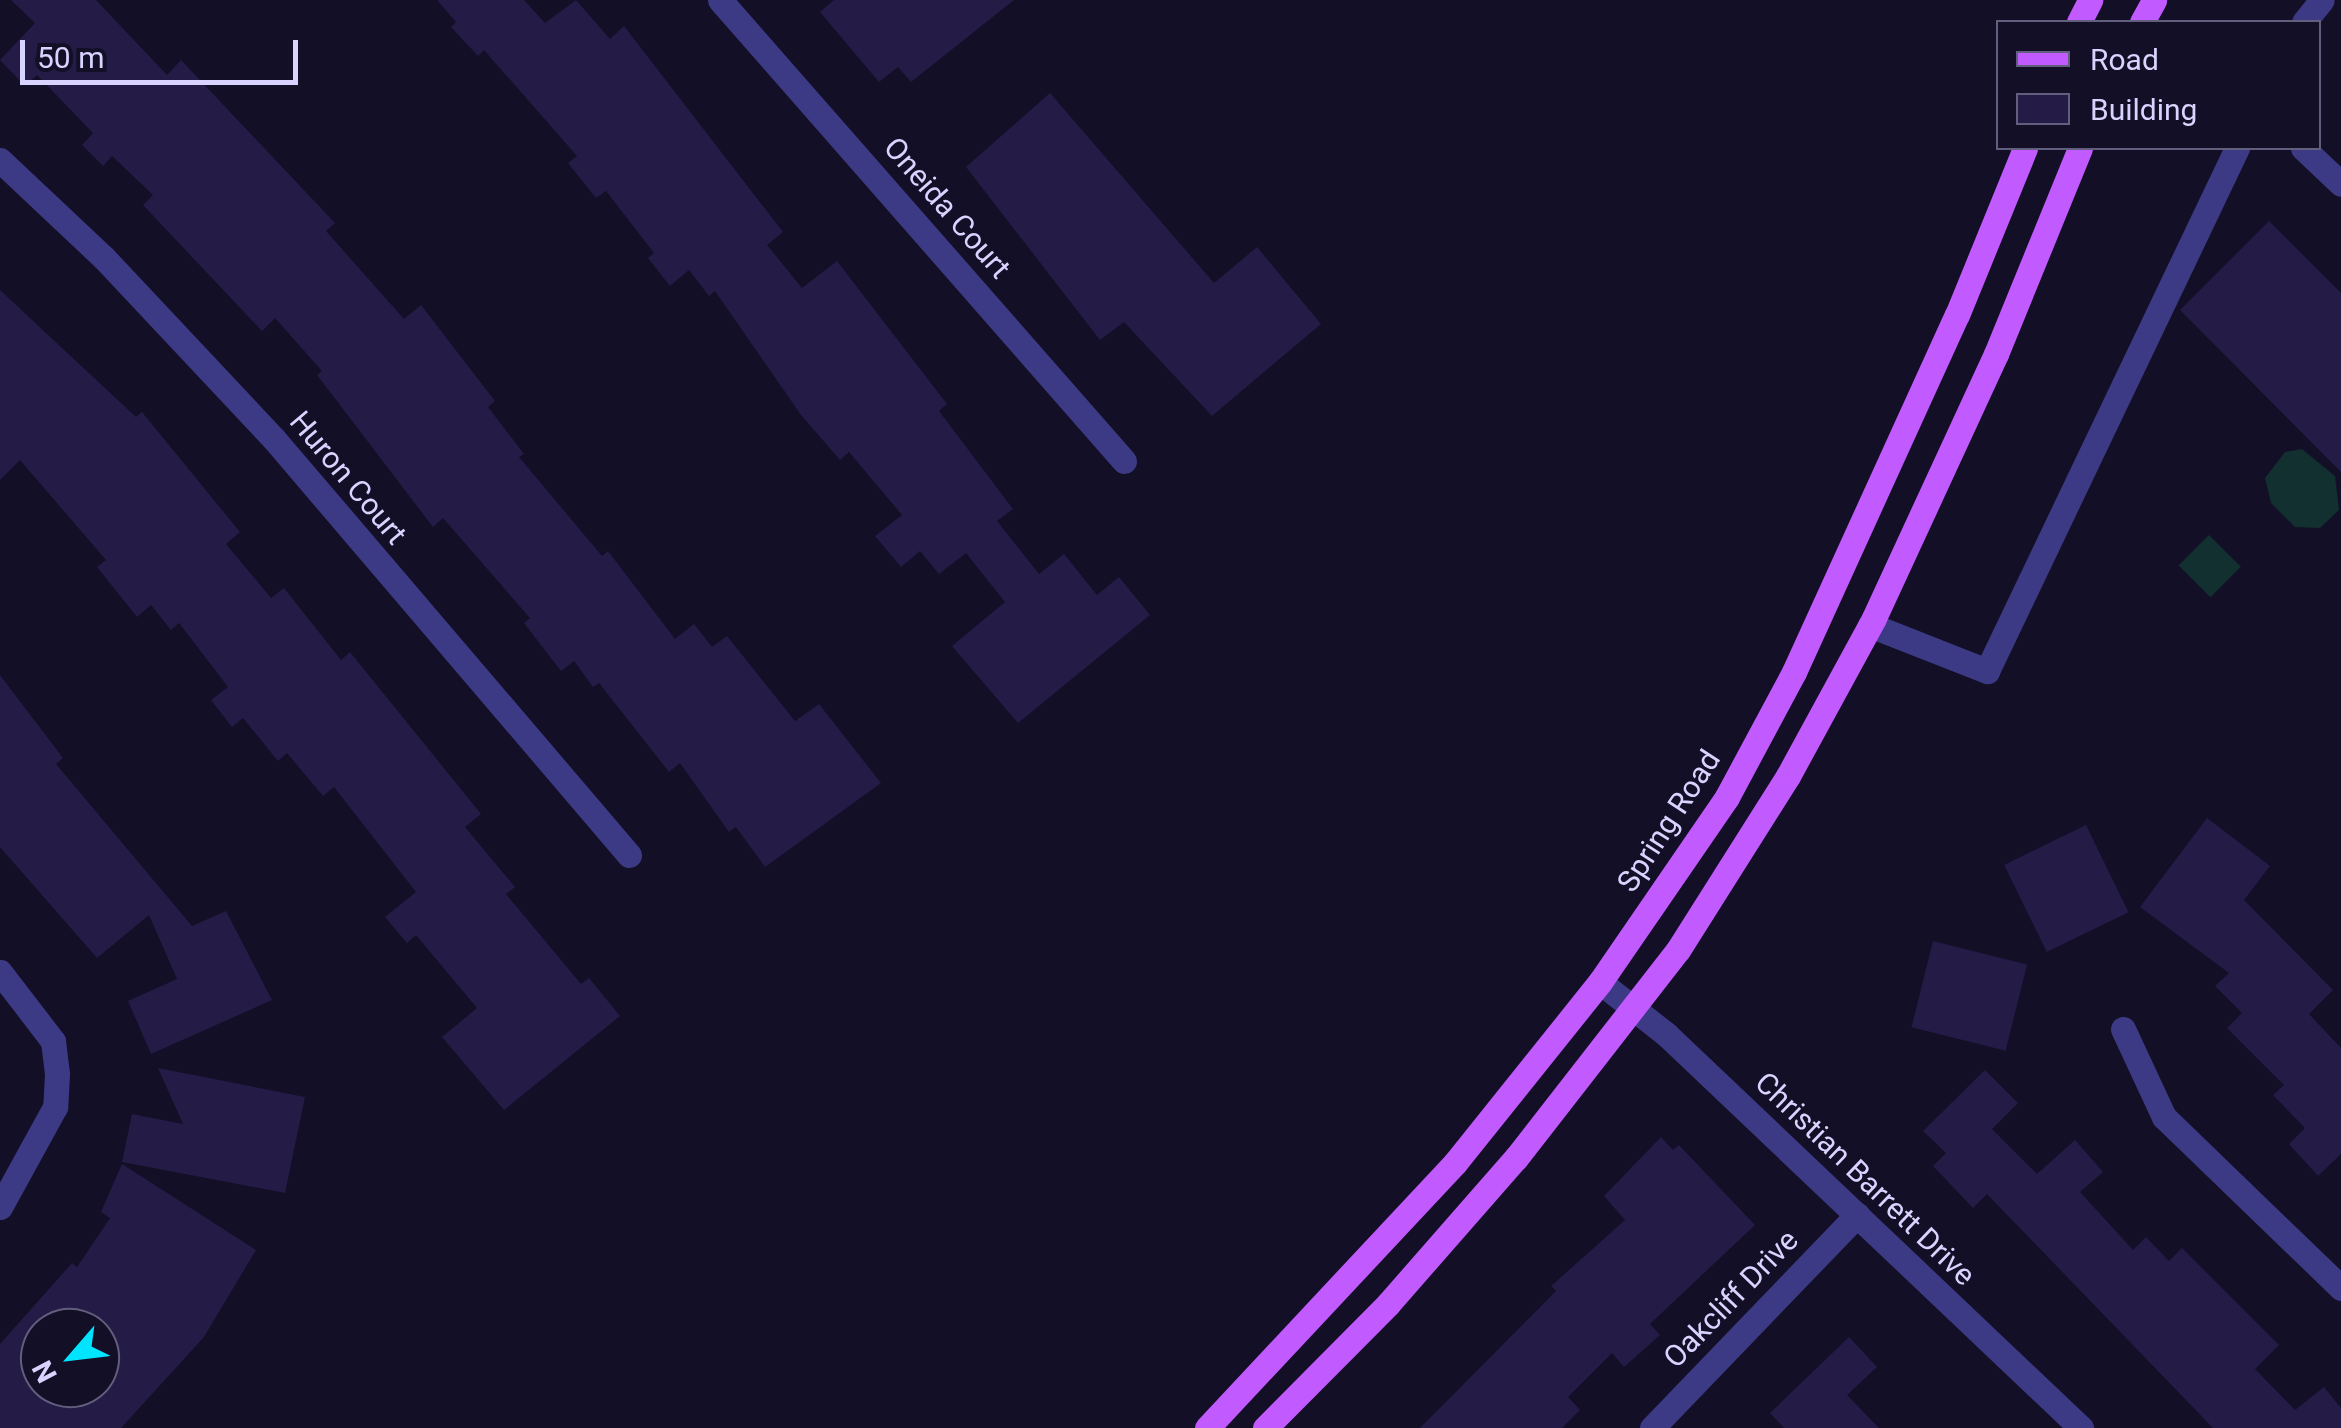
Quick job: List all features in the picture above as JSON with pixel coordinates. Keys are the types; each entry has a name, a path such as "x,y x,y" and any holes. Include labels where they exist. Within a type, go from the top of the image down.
{"main road":[{"name":"Spring Road","path":"1207,1428 1394,1234 1600,982 1727,797 1794,672 1958,315 2024,150"},
{"path":"1265,1428 1388,1304 1637,1009 1788,776 1870,625 1996,354 2079,150"}],"street":[{"name":"Oneida Court","path":"720,0 1124,460"},
{"path":"2306,20 2322,0"},
{"path":"1870,625 1987,672 2236,150"},
{"path":"2304,150 2341,184"},
{"name":"Huron Court","path":"0,160 104,258 274,438 629,854"},
{"path":"0,972 53,1041 57,1074 55,1107 0,1208"},
{"name":"Christian Barrett Drive","path":"1600,982 1637,1009 2081,1428"},
{"path":"2123,1029 2164,1117 2341,1288"},
{"name":"Oakcliff Drive","path":"1652,1428 1857,1215"}],"green space":[{"path":"2302,449 2335,476 2339,510 2320,528 2295,527 2271,503 2265,478 2285,452"},
{"path":"2209,535 2241,567 2210,597 2179,565"}],"building":[{"path":"11,0 96,0 167,75 181,60 335,223 326,231 404,319 421,305 495,401 488,407 524,454 519,457 602,556 608,551 675,639 694,624 712,647 727,636 795,721 819,704 881,783 765,867 736,827 729,832 680,763 669,772 599,683 593,687 574,661 561,671 524,623 530,618 443,518 433,527 317,375 322,371 275,318 262,331 143,205 153,195 112,156 103,166 82,145 93,133 37,75 25,86 0,60 35,23"},
{"path":"437,0 524,0 545,23 576,0 610,39 624,26 783,232 767,245 802,288 837,261 947,404 939,411 1013,509 997,521 1039,574 1064,554 1097,595 1119,577 1150,615 1018,723 952,646 1005,602 966,553 939,574 920,551 901,567 875,536 902,515 849,452 840,460 801,415 715,291 709,296 689,270 670,286 648,258 654,253 606,191 596,198 568,163 577,156 484,50 478,56 451,27 456,22"},
{"path":"834,0 1014,0 911,82 898,67 879,82 820,12"},
{"path":"1050,93 1214,283 1257,247 1321,324 1212,416 1124,322 1100,340 966,167"},
{"path":"2269,221 2341,293 2341,472 2180,310"},
{"path":"0,290 136,417 142,412 240,532 226,544 271,598 284,588 341,660 350,652 481,814 465,827 515,887 506,894 581,984 589,978 620,1016 504,1110 442,1037 477,1008 416,935 407,943 385,917 416,892 334,787 323,796 287,753 278,761 243,718 232,727 211,700 228,687 179,623 171,630 151,605 137,617 97,567 106,560 20,460 0,480"},
{"path":"0,675 63,758 56,764 192,926 226,911 272,1000 151,1054 128,1001 177,979 149,915 97,958 0,847"},
{"path":"2207,818 2270,866 2244,900 2333,990 2309,1014 2341,1048 2341,1154 2318,1176 2289,1144 2305,1128 2273,1095 2284,1085 2227,1028 2242,1013 2215,986 2229,973 2140,907"},
{"path":"2086,825 2129,912 2047,952 2004,865"},
{"path":"1933,941 2027,964 2006,1051 1911,1027"},
{"path":"158,1068 305,1097 285,1193 122,1162 132,1114 183,1124"},
{"path":"1985,1070 2018,1103 1992,1129 2037,1174 2075,1140 2103,1172 2080,1192 2133,1250 2146,1237 2169,1261 2182,1248 2279,1345 2255,1369 2295,1410 2324,1387 2341,1408 2341,1428 2213,1428 1987,1194 1973,1208 1933,1166 1946,1153 1923,1131"},
{"path":"1661,1137 1673,1150 1679,1145 1755,1225 1650,1324 1660,1335 1624,1367 1612,1353 1568,1397 1580,1410 1562,1428 1420,1428 1556,1291 1551,1286 1625,1220 1604,1196"},
{"path":"122,1164 256,1250 204,1337 121,1428 0,1428 0,1344 20,1322 20,1408 120,1408 120,1308 32,1308 72,1263 77,1267 110,1218 101,1212"},
{"path":"1849,1337 1877,1367 1847,1395 1879,1428 1784,1428 1770,1413"}]}
